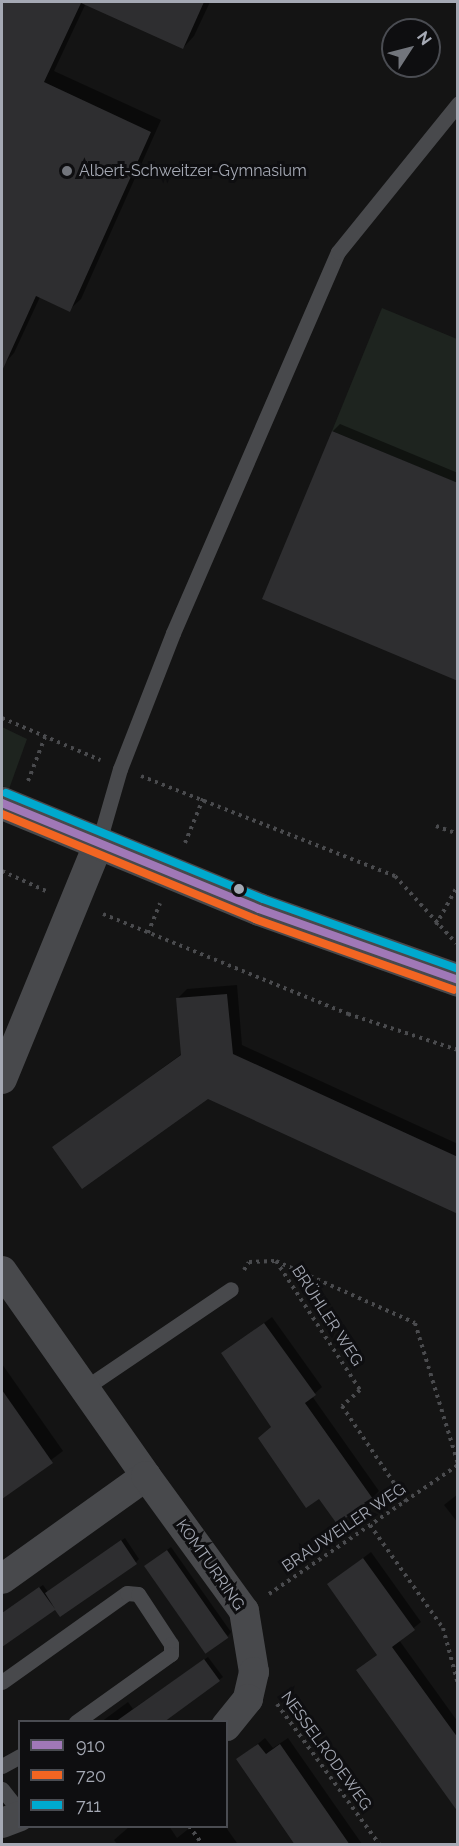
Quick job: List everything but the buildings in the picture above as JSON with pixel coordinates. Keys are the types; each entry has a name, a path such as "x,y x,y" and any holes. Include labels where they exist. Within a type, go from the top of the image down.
{"street":[{"path":"2,802 98,845 259,909 458,980"},
{"path":"2,1080 98,845"},
{"name":"KOMTURRING","path":"2,1271 244,1611 254,1672 248,1699 228,1724"},
{"path":"2,1580 146,1476"},
{"path":"2,1823 18,1815"}],"lane":[{"path":"98,845 120,769 235,483 338,252 458,104"},
{"path":"85,1388 231,1289"},
{"path":"2,1682 128,1593 138,1594 171,1644 171,1654 79,1720"},
{"path":"2,1766 18,1757"},
{"path":"2,1789 18,1811"}],"path":[{"path":"2,718 120,769 395,876 435,925 458,945"},
{"path":"436,826 458,834"},
{"path":"2,871 74,903 348,1014 458,1050"},
{"path":"435,925 458,885"},
{"path":"231,1289 249,1262 276,1261"},
{"name":"BRAUWEILER WEG","path":"244,1611 458,1464 415,1323 276,1261"},
{"name":"BRÜHLER WEG","path":"276,1261 360,1390 342,1406 405,1501"},
{"path":"370,1525 443,1628 458,1684"},
{"name":"NESSELRODEWEG","path":"254,1672 379,1845"},
{"path":"190,1828 202,1845"}],"shaded area":[{"path":"382,308 457,339 457,483 332,431"},
{"path":"2,727 27,739 9,789 2,786"}],"transit line":[{"name":"711","path":"6,793 263,899 458,969"},
{"name":"910","path":"2,803 259,909 458,980"},
{"name":"720","path":"2,814 255,919 454,990"}],"place":[{"name":"Albert-Schweitzer-Gymnasium","path":"67,171"}]}
